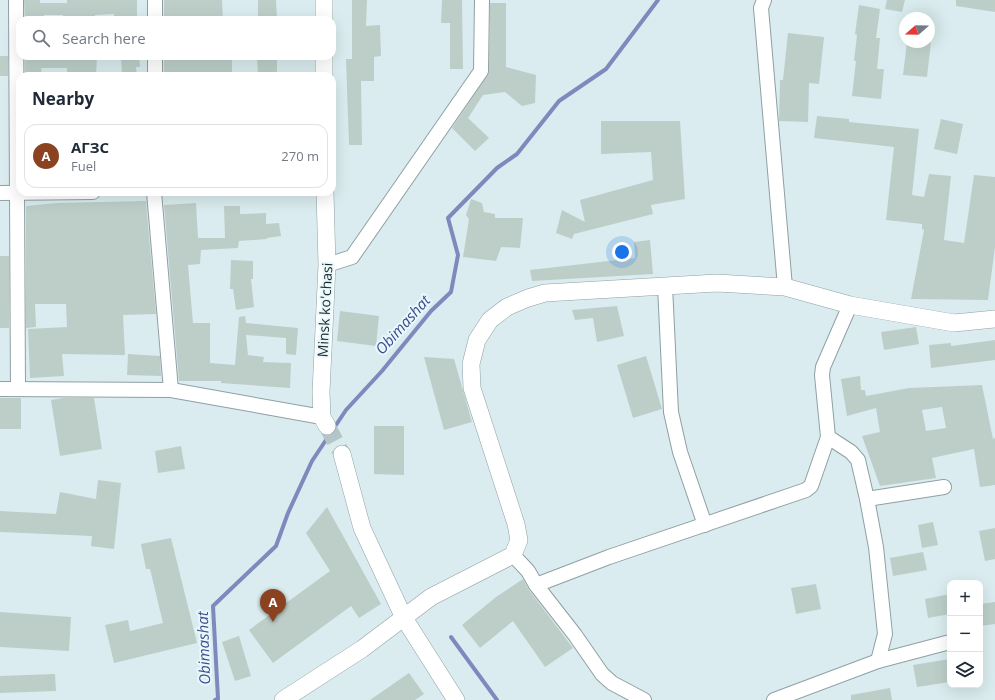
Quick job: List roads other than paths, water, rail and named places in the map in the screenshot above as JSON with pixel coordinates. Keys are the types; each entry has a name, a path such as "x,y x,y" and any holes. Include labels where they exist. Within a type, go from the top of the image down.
{"street":[{"path":"16,0 16,16"},
{"path":"155,0 155,16"},
{"path":"324,0 324,16"},
{"path":"327,265 352,257 481,71 482,0"},
{"path":"764,0 761,8 785,287"},
{"path":"16,60 16,72"},
{"path":"155,60 155,72"},
{"path":"324,60 324,72"},
{"path":"0,193 16,193"},
{"path":"17,196 18,389"},
{"path":"154,196 171,390"},
{"name":"Minsk ko'chasi","path":"324,422 321,392 327,265 325,196"},
{"path":"283,700 362,649 431,597 513,555 519,540 516,524 472,388 470,364 477,340 490,320 507,307 545,293 717,283 785,287 850,305 954,323 995,319"},
{"path":"665,286 665,330 671,412 680,452 705,525"},
{"path":"536,585 609,557 806,490 814,481 828,438 822,374 823,367 850,305"},
{"path":"0,389 171,390 324,422"},
{"path":"828,438 851,452 858,460 867,500 876,547 885,634 878,661"},
{"path":"342,454 362,528 404,618 456,700"},
{"path":"867,500 944,487"},
{"path":"513,555 528,571 536,585 575,635 602,674 612,683 644,700"},
{"path":"774,700 878,661 947,643"}],"waterway":[{"name":"Obimashat","path":"215,700 218,699 213,606 276,546 288,513 312,461 346,410 382,371 431,311 451,292 458,255 448,218 497,168 517,154 559,101 606,69 658,0"},
{"path":"451,637 497,700"}],"tunnel":[{"path":"327,426 342,454"}],"place":[{"name":"АГЗС","path":"273,622"}]}
